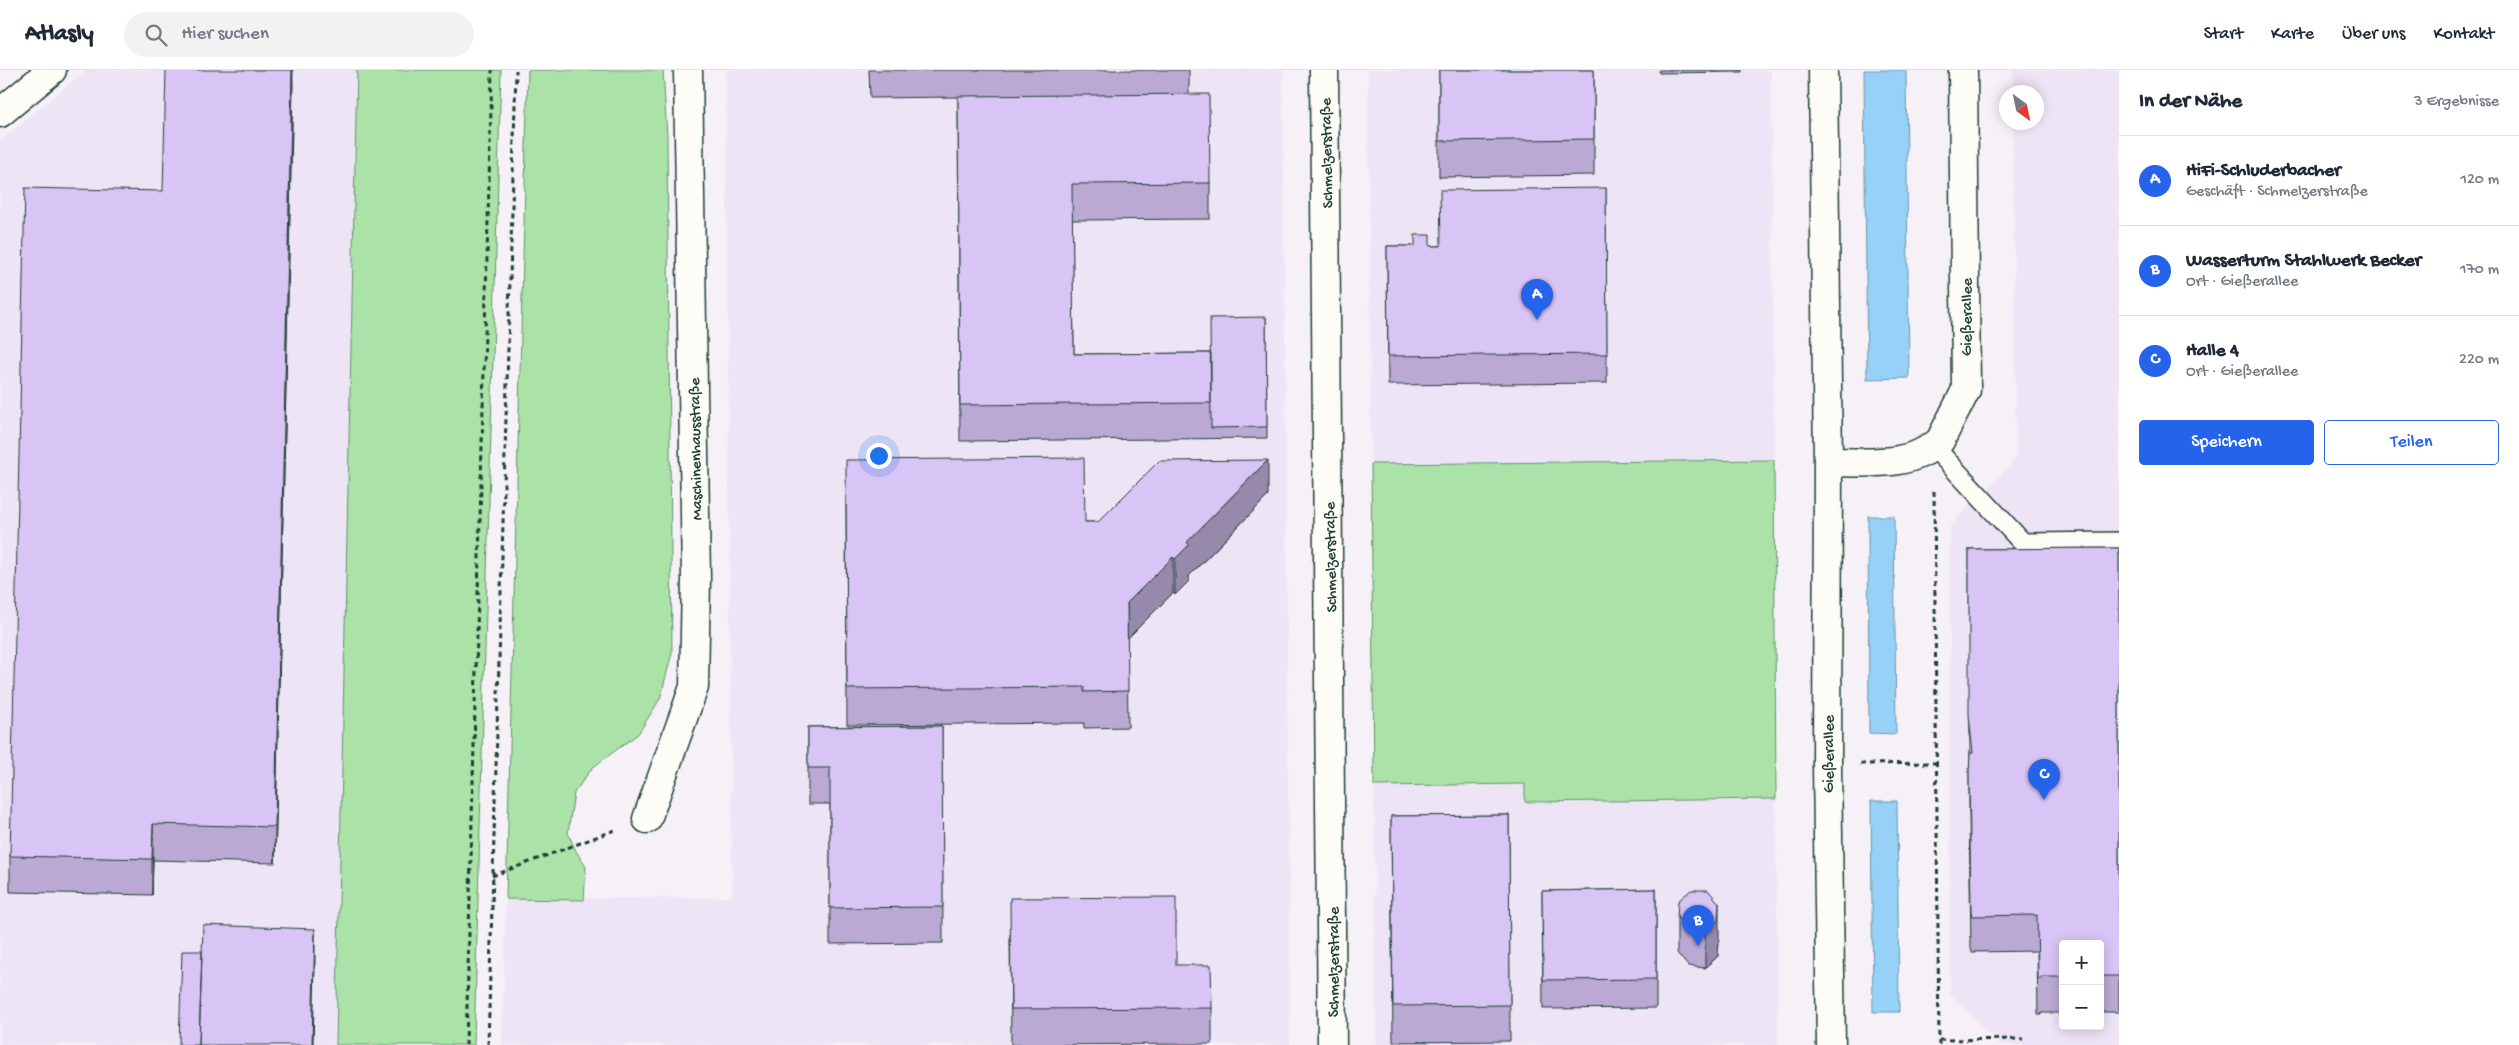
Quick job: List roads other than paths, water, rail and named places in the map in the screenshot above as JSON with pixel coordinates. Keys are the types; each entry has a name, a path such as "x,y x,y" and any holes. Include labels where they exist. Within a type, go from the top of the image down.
{"street":[{"path":"0,113 52,70"},
{"name":"Maschinenhausstraße","path":"646,819 694,687 696,580 688,70"},
{"name":"Schmelzerstraße","path":"1324,70 1332,1045"},
{"name":"Gießerallee","path":"1823,70 1828,462 1827,765 1831,1045"},
{"name":"Gießerallee","path":"1934,447 1940,441 1966,390 1963,70"},
{"path":"1828,462 1898,460 1910,458 1934,447"}],"lane":[{"path":"1934,447 2024,543 2119,542"}],"water":[{"path":"1864,70 1906,70 1909,378 1867,379"},
{"path":"1868,516 1894,516 1896,734 1869,733"},
{"path":"1871,801 1897,801 1899,1012 1873,1012"}],"place":[{"name":"HiFi-Schluderbacher","path":"1537,320"},
{"name":"Halle 4","path":"2044,800"},
{"name":"Wasserturm Stahlwerk Becker","path":"1698,946"}]}
